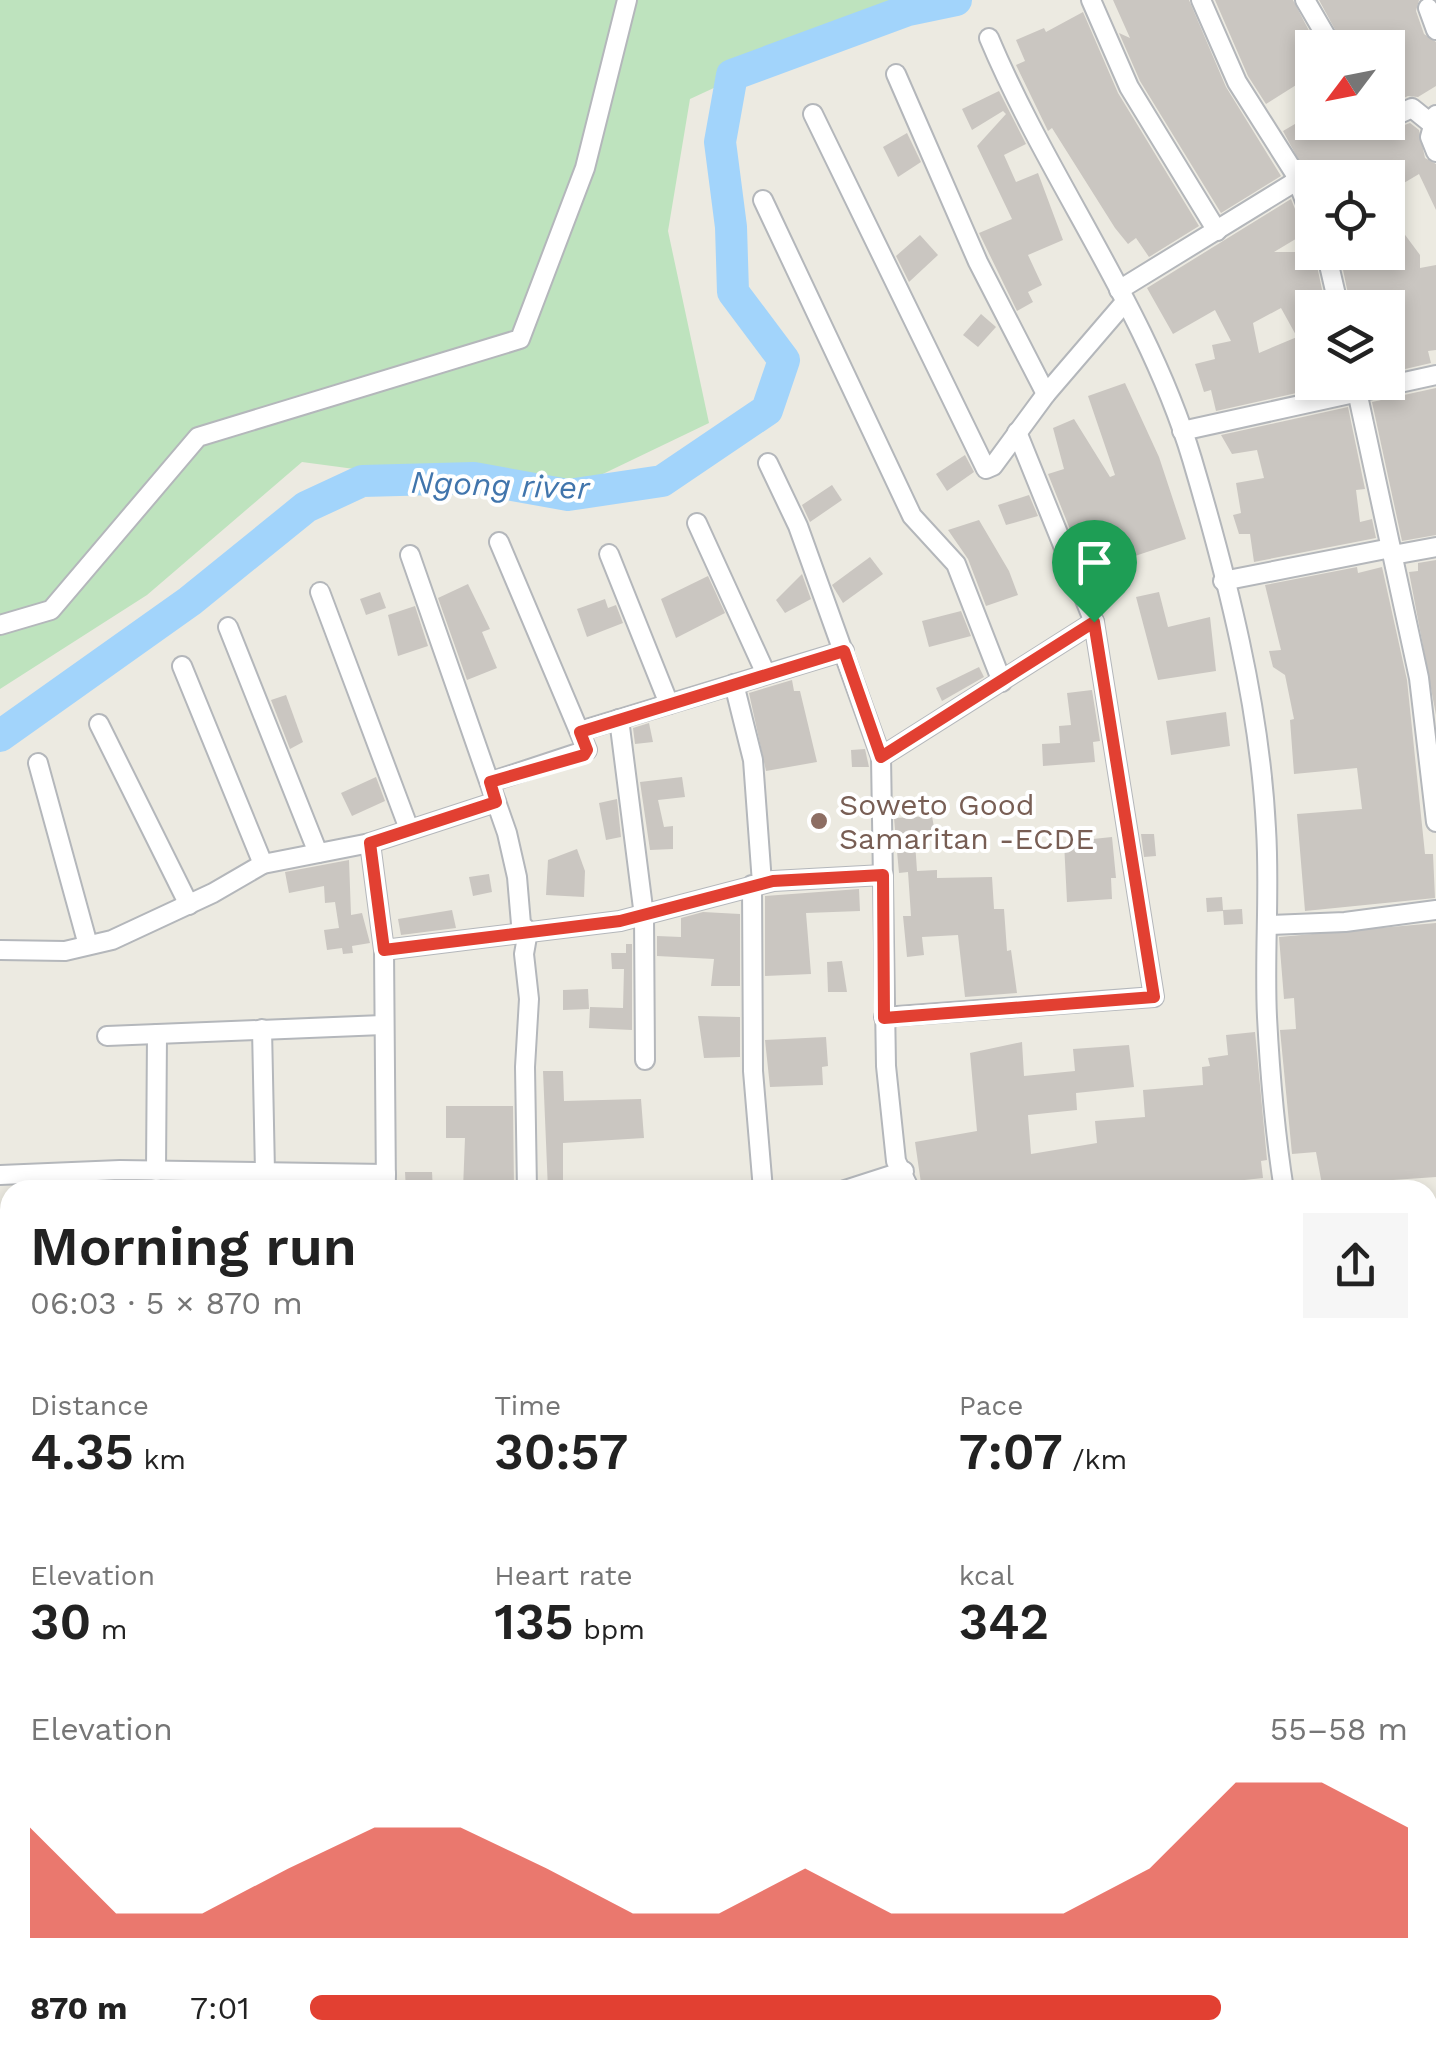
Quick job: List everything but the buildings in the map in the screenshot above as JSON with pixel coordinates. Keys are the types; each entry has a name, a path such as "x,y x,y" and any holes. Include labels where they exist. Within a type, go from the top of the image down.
{"street":[{"path":"0,626 51,610 198,437 520,339 585,168 627,0"},
{"path":"1091,0 1129,87 1217,231"},
{"path":"1201,0 1236,82 1295,175"},
{"path":"1305,0 1322,30"},
{"path":"1428,8 1436,30"},
{"path":"990,38 1012,92 1122,296 1182,432 1223,581 1266,826 1267,1017 1283,1180"},
{"path":"896,74 978,262 1046,394"},
{"path":"1405,111 1412,108 1434,120 1430,136 1436,152"},
{"path":"813,114 983,466 993,466 1122,296 1295,182"},
{"path":"763,200 912,516 956,564 1002,682"},
{"path":"1405,380 1436,375"},
{"path":"1182,432 1309,400"},
{"path":"1359,400 1430,714 1436,822"},
{"path":"884,1018 1154,997 1094,622 1017,432"},
{"path":"768,463 798,526 881,757 884,1018 896,1161 907,1180"},
{"path":"697,524 766,674"},
{"path":"490,782 584,755 587,750 500,542"},
{"path":"1223,581 1436,547"},
{"path":"410,554 490,782 517,876 521,924 528,931"},
{"path":"609,554 669,704"},
{"path":"320,592 409,829"},
{"path":"881,757 1094,622"},
{"path":"228,627 318,853"},
{"path":"580,732 844,651"},
{"path":"182,666 263,864"},
{"path":"734,684 753,760 757,884 753,1071 762,1180"},
{"path":"619,720 644,916 645,1060"},
{"path":"99,724 190,905"},
{"path":"38,763 88,945"},
{"path":"0,950 65,950 126,934 190,905 263,864 370,843 496,802"},
{"path":"370,843 384,950 386,1180"},
{"path":"384,950 644,916 757,884 883,875"},
{"path":"1268,925 1345,922 1436,910"},
{"path":"528,931 524,954 529,999 525,1066 528,1180"},
{"path":"107,1036 383,1024"},
{"path":"262,1030 265,1172"},
{"path":"156,1034 156,1171"},
{"path":"876,1180 904,1171"},
{"path":"0,1175 265,1172 362,1180"}],"green space":[{"path":"0,0 904,0 690,99 668,231 709,423 557,496 302,462 147,595 0,689"}],"waterway":[{"name":"Ngong river","path":"0,736 190,601 306,507 362,481 474,478 568,495 662,481 767,410 784,360 733,292 731,227 720,142 732,75 908,10 956,0"}],"place":[{"name":"Soweto Good Samaritan -ECDE","path":"819,821"}],"route":[{"path":"1094,622 1154,997 884,1018 883,875 773,881 620,921 384,950 370,843 496,802 490,782 584,755 587,750 580,732 844,651 881,757 1094,622"}]}
